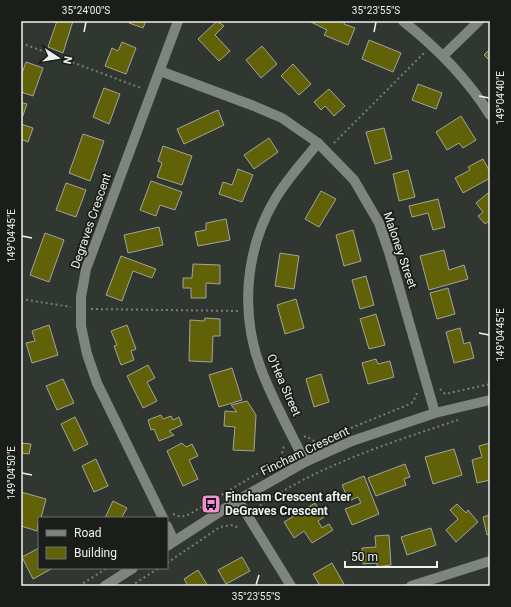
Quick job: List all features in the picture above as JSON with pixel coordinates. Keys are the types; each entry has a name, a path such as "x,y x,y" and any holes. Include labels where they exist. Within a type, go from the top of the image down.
{"street":[{"name":"Degraves Crescent","path":"163,517 97,383 86,354 81,326 81,297 86,269 178,21"},
{"path":"403,21 432,45 458,72 490,115"},
{"path":"443,56 479,21"},
{"name":"Maloney Street","path":"160,70 282,118 318,143 354,180 379,222 435,413"},
{"name":"O'Hea Street","path":"305,462 261,368 252,337 248,311 248,290 251,259 260,229 274,201 292,175 318,143"},
{"name":"Fincham Crescent","path":"171,543 238,500 305,462 352,441 435,413 490,400"},
{"path":"238,500 291,586"},
{"path":"168,530 171,543"},
{"path":"411,586 490,561"},
{"path":"105,586 131,569"}],"path":[{"path":"21,43 152,92"},
{"path":"327,151 432,45"},
{"path":"21,299 81,309 248,311"},
{"path":"437,387 445,394 490,384"},
{"path":"306,436 317,442 410,404 413,402 417,392"},
{"path":"168,562 220,527 236,526 268,499 331,465 385,444 461,419"},
{"path":"174,513 181,517 190,514 280,460 285,445"},
{"path":"79,586 105,569"},
{"path":"131,586 158,569"}],"building":[{"path":"57,21 73,21 63,53 48,47"},
{"path":"130,21 146,21 143,28 129,23"},
{"path":"217,21 224,26 215,35 230,51 219,61 198,39"},
{"path":"309,21 345,21 344,24 355,28 348,45 324,35 327,30"},
{"path":"369,40 401,53 393,72 362,59"},
{"path":"122,42 136,48 126,74 105,66 112,48 118,51"},
{"path":"262,46 277,64 261,78 246,60"},
{"path":"490,49 490,61 484,55"},
{"path":"26,62 43,68 33,96 21,92 21,76"},
{"path":"293,64 311,84 299,95 281,76"},
{"path":"418,84 442,93 436,109 412,100"},
{"path":"104,88 120,94 109,124 93,117"},
{"path":"329,89 345,106 334,116 325,106 321,110 314,102"},
{"path":"21,102 27,104 21,121"},
{"path":"218,110 224,125 184,144 177,129"},
{"path":"461,116 476,140 463,148 459,143 447,150 436,132"},
{"path":"21,124 33,128 28,142 21,139"},
{"path":"384,128 392,159 375,164 366,132"},
{"path":"83,134 104,141 90,181 69,173"},
{"path":"269,138 278,152 254,169 244,155"},
{"path":"163,146 192,156 182,185 157,177 162,163 158,161"},
{"path":"483,159 490,172 490,178 463,193 455,178 470,170 468,167"},
{"path":"238,169 253,175 242,202 219,194 223,182 232,185"},
{"path":"408,170 415,197 399,201 393,174"},
{"path":"151,181 182,192 175,210 160,205 156,216 140,210"},
{"path":"66,183 86,190 76,217 56,210"},
{"path":"321,191 336,199 319,227 305,219"},
{"path":"488,193 490,196 490,223 489,221 485,224 478,216 483,212 476,203"},
{"path":"438,199 445,227 433,230 428,213 412,217 409,206"},
{"path":"226,219 230,240 198,246 195,232 206,230 206,223"},
{"path":"159,227 163,245 128,253 124,235"},
{"path":"353,230 361,261 344,266 336,235"},
{"path":"45,233 64,240 49,282 30,275"},
{"path":"444,250 449,270 464,265 468,279 429,290 420,256"},
{"path":"280,253 299,256 294,289 275,286"},
{"path":"121,256 156,269 152,278 133,271 122,301 106,295"},
{"path":"193,264 220,265 220,284 206,283 206,298 191,298 191,288 183,288 183,278 192,278"},
{"path":"366,276 374,305 360,309 352,280"},
{"path":"448,288 455,314 437,319 430,293"},
{"path":"296,299 304,328 285,334 277,305"},
{"path":"376,314 385,345 369,349 360,319"},
{"path":"205,318 220,319 220,336 213,336 212,362 189,361 190,320 204,321"},
{"path":"49,325 58,355 32,363 26,343 35,341 32,331"},
{"path":"127,325 136,349 131,351 134,360 121,365 114,346 117,345 111,331"},
{"path":"460,328 464,344 470,342 474,358 454,363 446,332"},
{"path":"376,359 378,364 390,361 394,377 368,384 362,363"},
{"path":"148,365 155,378 147,382 157,401 143,408 127,376"},
{"path":"232,368 242,400 219,407 209,375"},
{"path":"321,374 329,402 314,407 306,379"},
{"path":"63,379 74,403 57,410 46,386"},
{"path":"247,401 256,415 254,451 233,450 235,427 224,426 225,411 237,412 231,405"},
{"path":"161,415 163,419 171,416 173,420 179,417 182,425 169,431 174,435 159,441 154,429 151,430 148,420"},
{"path":"75,417 88,444 74,451 61,424"},
{"path":"21,443 31,444 29,454 21,453"},
{"path":"182,443 186,447 192,444 198,456 189,460 198,479 183,486 167,451"},
{"path":"490,443 490,480 477,483 472,460 482,457 479,446"},
{"path":"454,449 462,475 433,484 425,457"},
{"path":"96,459 108,486 94,492 82,466"},
{"path":"405,464 410,477 404,479 406,485 376,496 368,478"},
{"path":"364,476 379,514 352,525 345,509 361,503 358,497 349,501 342,485"},
{"path":"21,492 46,499 41,517 38,517 37,531 21,526"},
{"path":"113,501 127,508 122,517 105,517"},
{"path":"315,503 324,517 318,521 322,528 329,524 333,530 312,543 304,531 294,538 284,522"},
{"path":"457,504 466,513 468,510 478,522 456,542 446,530 458,519 450,510"},
{"path":"490,515 490,534 487,535 483,517"},
{"path":"431,528 436,545 407,555 401,537"},
{"path":"389,535 391,565 377,567 377,563 363,564 362,548 376,547 375,536"},
{"path":"38,549 38,569 51,569 33,579 22,557"},
{"path":"242,557 250,571 226,584 218,570"},
{"path":"332,563 345,586 320,586 313,574"},
{"path":"198,570 208,586 188,586 184,579"}],"place":[{"name":"Fincham Crescent after DeGraves Crescent","path":"211,504"}]}
